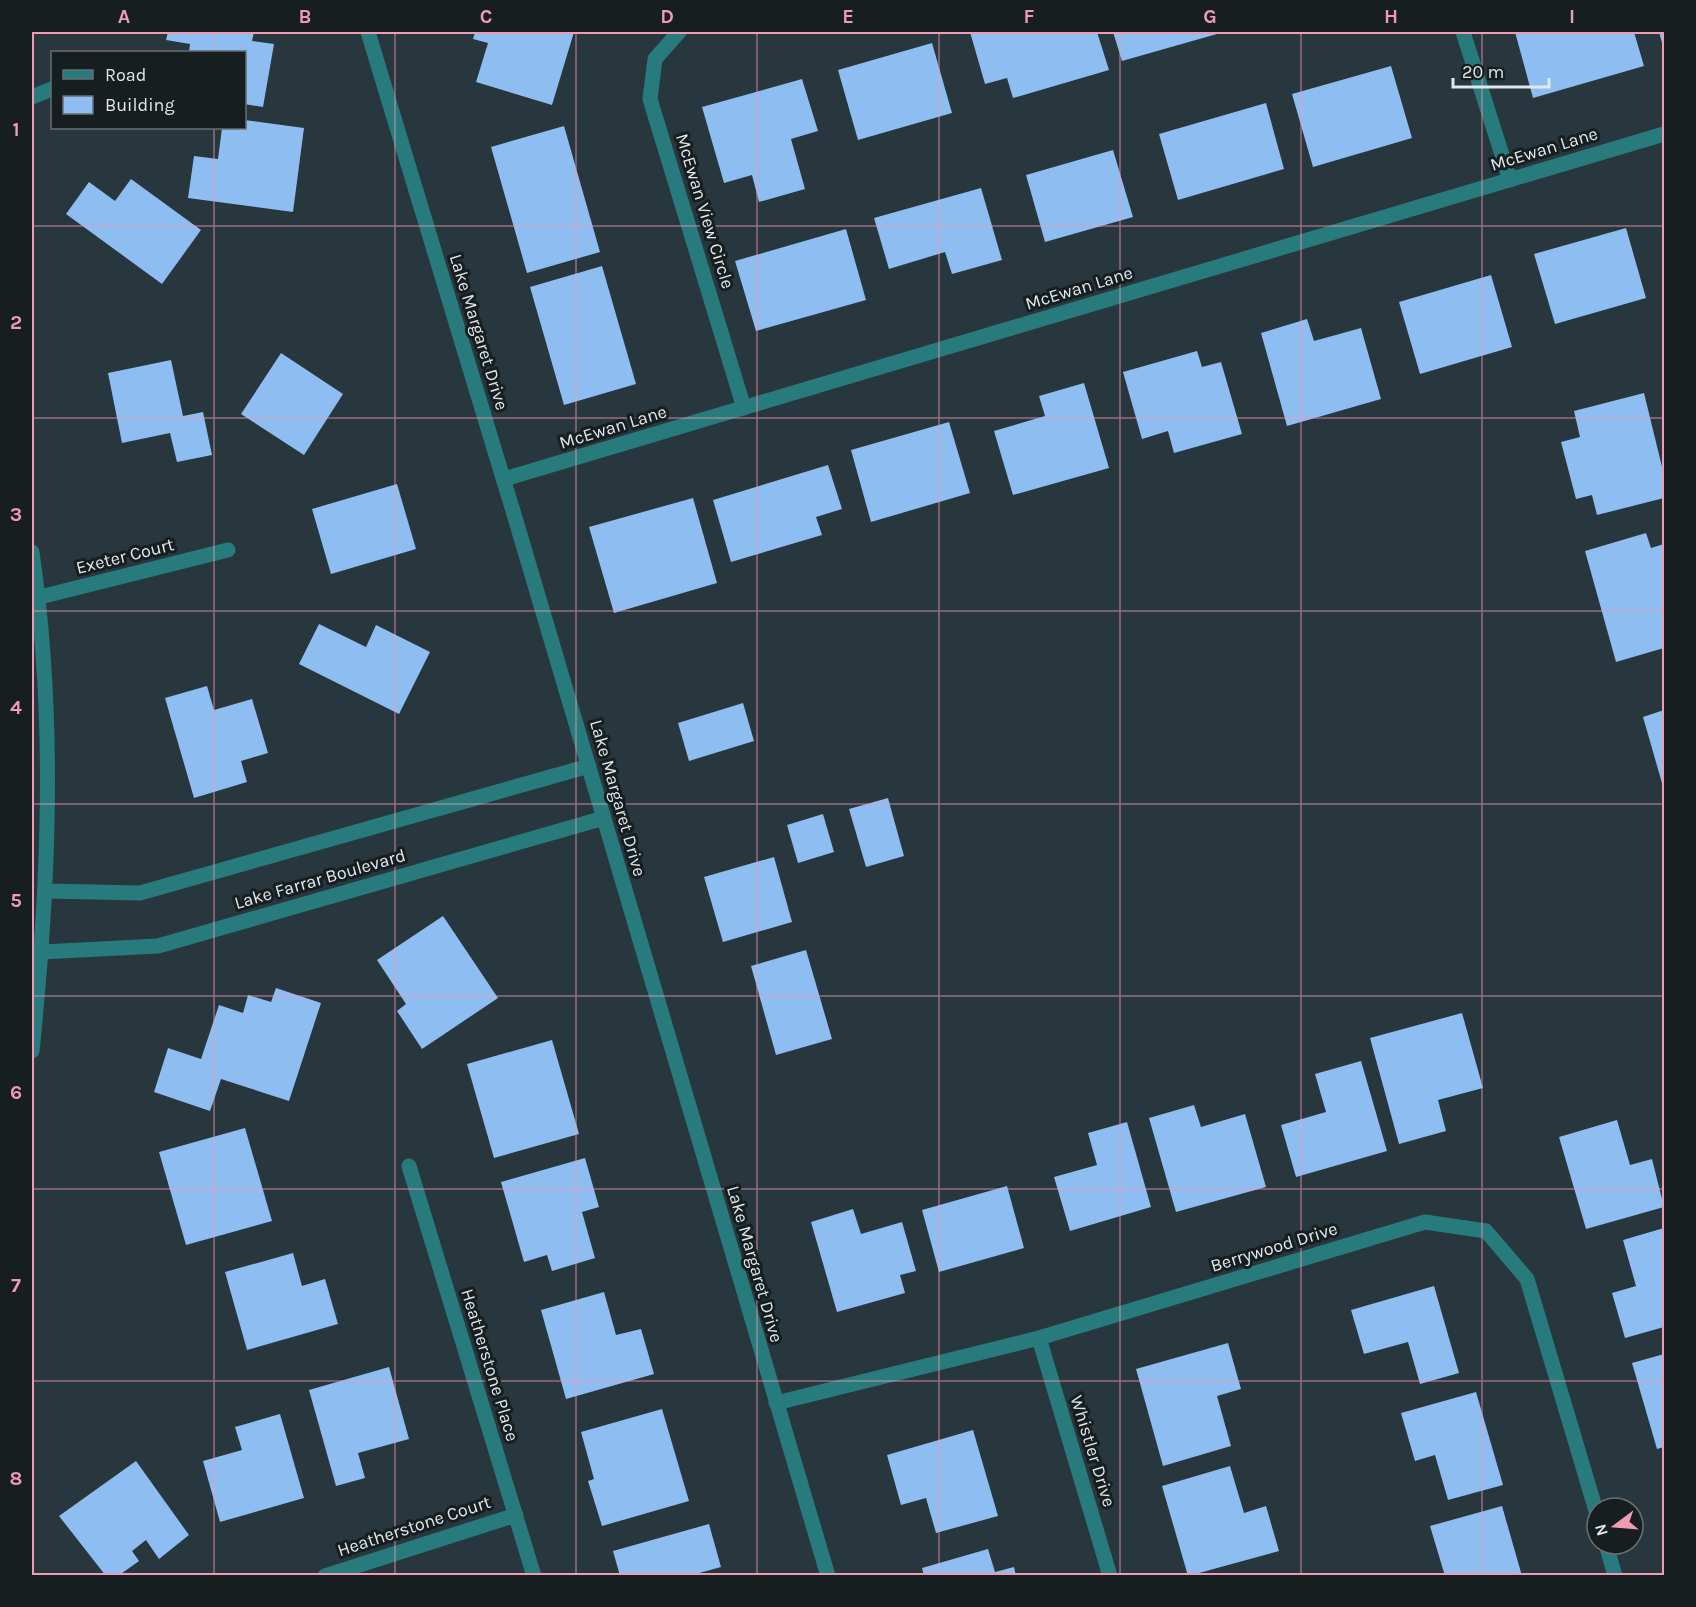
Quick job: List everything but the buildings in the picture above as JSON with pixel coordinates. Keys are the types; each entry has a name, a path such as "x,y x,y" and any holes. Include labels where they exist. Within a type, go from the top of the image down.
{"street":[{"name":"Lake Margaret Drive","path":"368,32 504,479 828,1575"},
{"name":"McEwan View Circle","path":"679,32 655,59 650,99 744,408"},
{"path":"1463,32 1510,180"},
{"path":"32,97 51,89"},
{"name":"McEwan Lane","path":"504,479 1665,134"},
{"name":"Exeter Court","path":"35,598 228,550"},
{"path":"32,552 46,722 46,891 32,1051"},
{"name":"Lake Farrar Boulevard","path":"46,891 140,893 589,766"},
{"name":"Lake Farrar Boulevard","path":"42,952 159,946 604,818"},
{"name":"Heatherstone Place","path":"409,1166 534,1575"},
{"name":"Berrywood Drive","path":"776,1403 1039,1338 1425,1222 1486,1231 1527,1279 1591,1496"},
{"name":"Whistler Drive","path":"1039,1338 1110,1575"},
{"name":"Heatherstone Court","path":"325,1575 516,1515"},
{"path":"1609,1556 1615,1575"}]}
